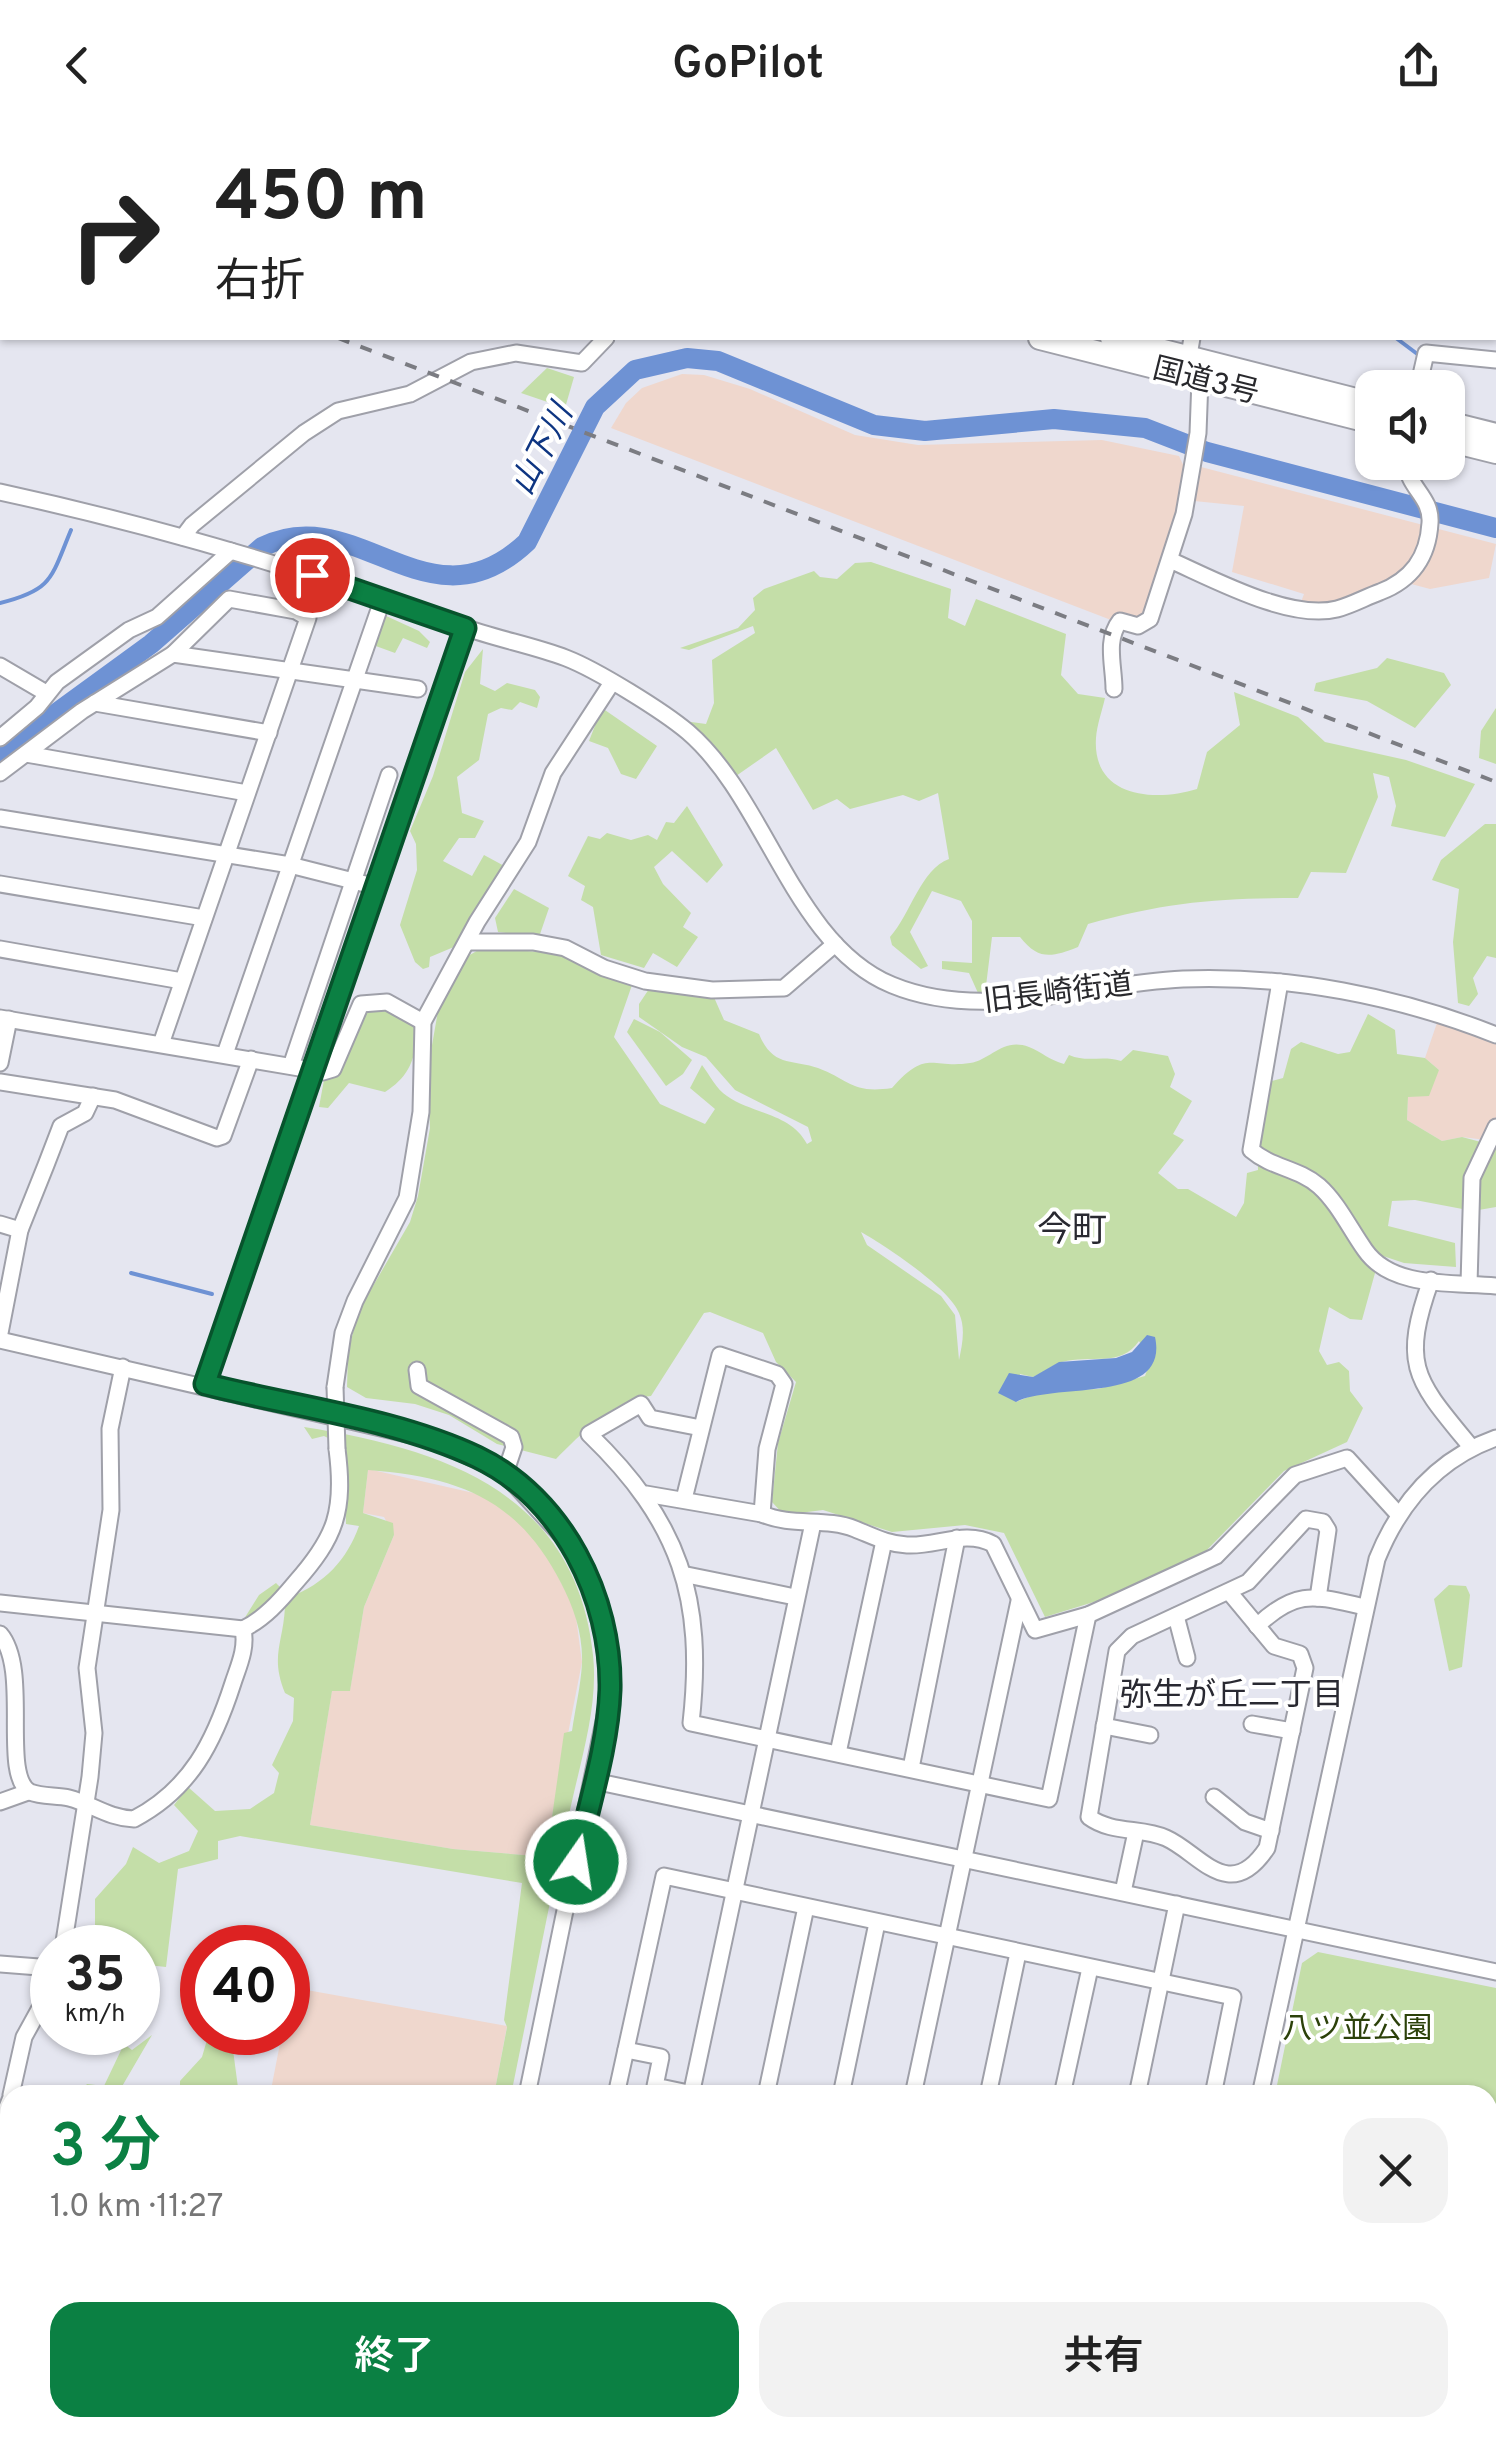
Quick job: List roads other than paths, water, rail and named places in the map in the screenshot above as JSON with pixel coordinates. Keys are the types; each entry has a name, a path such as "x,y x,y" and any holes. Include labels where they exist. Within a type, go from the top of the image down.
{"highway":[{"name":"国道3号","path":"1048,340 1355,418"},
{"name":"国道3号","path":"1132,340 1190,346 1355,399"},
{"path":"1465,427 1496,435"},
{"path":"1465,444 1496,452"}],"street":[{"path":"182,537 192,524 276,456 338,411 410,394 471,362 516,353 582,363 604,340"},
{"path":"1114,690 1110,645 1114,630 1120,621 1138,626 1150,620 1184,514 1198,433 1200,379 1190,346"},
{"path":"1422,370 1425,358 1496,360"},
{"path":"1170,560 1258,597 1316,611 1337,609 1404,583 1426,546 1428,500 1412,480"},
{"name":"旧長崎街道","path":"0,492 277,563 573,661 685,729 713,756 836,944 887,983 928,998 968,1003 1146,982 1280,982 1364,995 1448,1016 1496,1035"},
{"path":"0,738 46,693 116,638 185,595 234,552"},
{"path":"225,1054 383,598"},
{"path":"0,773 96,703 173,654 229,600 296,611 308,618 161,1044"},
{"path":"205,1384 373,886 465,628"},
{"path":"173,654 418,689"},
{"path":"0,666 46,693"},
{"path":"0,1604 243,1629 278,1603 331,1536 341,1481 334,1387 344,1333 355,1301 407,1198 421,1112 423,1022 528,842 553,773 611,684"},
{"path":"96,703 269,733"},
{"path":"26,754 247,793"},
{"path":"291,1066 389,776"},
{"path":"0,818 290,866 373,886"},
{"path":"0,884 204,918"},
{"path":"468,942 533,942 565,948 604,968 645,981 712,990 784,988 836,944"},
{"path":"0,949 182,981"},
{"path":"1280,982 1251,1150 1263,1160 1306,1176 1324,1190 1368,1254 1381,1266 1400,1276 1496,1286"},
{"path":"0,1064 4,1018 312,1070 333,1069 360,1004 387,1002 423,1022"},
{"path":"0,1082 130,1104 217,1138 223,1136 251,1059"},
{"path":"93,1096 85,1113 61,1126 20,1230 0,1337 437,1441 505,1474 575,1550 598,1604 610,1692 530,2085"},
{"path":"1469,1284 1472,1178 1496,1128"},
{"path":"0,1224 20,1230"},
{"path":"1431,1280 1413,1343 1417,1373 1430,1396 1471,1447"},
{"path":"684,1498 720,1355 777,1374 784,1384 767,1448 762,1514"},
{"path":"67,1925 94,1732 88,1668 92,1615 108,1530 110,1429 123,1367"},
{"path":"417,1370 419,1386 431,1396 511,1437 514,1446 505,1474"},
{"path":"701,1428 650,1418 641,1404 588,1434 646,1494 665,1524 686,1575 695,1624 697,1674 691,1723 1049,1798 1088,1615"},
{"path":"1262,2085 1376,1559 1398,1514 1438,1469 1471,1447 1496,1438"},
{"path":"646,1494 762,1514 780,1522 856,1529 906,1546 957,1538 993,1544 1035,1630 1088,1615 1216,1556 1295,1475 1347,1458 1398,1514"},
{"path":"1230,1593 1274,1646 1296,1650 1305,1659 1266,1848 1256,1862 1238,1872 1220,1872 1203,1868 1166,1838 1102,1825 1089,1817 1120,1645 1248,1582 1298,1526 1315,1519 1328,1530 1329,1540 1318,1598"},
{"path":"696,2085 813,1523"},
{"path":"911,1768 957,1538"},
{"path":"838,1753 884,1541"},
{"path":"686,1575 795,1598"},
{"path":"1258,1626 1279,1605 1295,1598 1365,1607"},
{"path":"915,2085 1019,1601"},
{"path":"1176,1616 1187,1658"},
{"path":"0,1802 28,1792 85,1804 118,1818 134,1818 179,1788 200,1763 221,1720 245,1646 243,1629"},
{"path":"0,1634 11,1647 14,1666 10,1759 18,1780 28,1792"},
{"path":"1252,1724 1292,1731"},
{"path":"1104,1726 1150,1735"},
{"path":"594,1782 1496,1972"},
{"path":"1214,1797 1246,1822 1271,1831"},
{"path":"1124,1892 1136,1832"},
{"path":"618,2085 664,1876 1234,1998 1214,2085"},
{"path":"1139,2085 1177,1904"},
{"path":"768,2085 806,1907"},
{"path":"842,2085 877,1923"},
{"path":"990,2085 1018,1953"},
{"path":"0,1964 30,1966"},
{"path":"1064,2085 1090,1968"},
{"path":"13,2085 30,2026"},
{"path":"626,2050 661,2057 655,2085"}],"water":[{"path":"1147,1335 1155,1337 1155,1358 1145,1373 1128,1382 1016,1402 998,1393 1009,1373 1033,1377 1059,1362 1116,1358 1132,1352"}],"waterway":[{"path":"1399,340 1420,356"},
{"name":"山下川","path":"0,754 151,644 262,547 297,537 330,539 425,572 458,575 491,567 527,542 595,407 635,370 687,358 718,361 874,425 925,431 1054,419 1145,428 1207,452 1496,528"},
{"path":"0,603 31,593 48,580 71,530"},
{"path":"131,1273 212,1294"}],"railway":[{"path":"343,340 1496,782"}],"district":[{"name":"今町","path":"1072,1229"},
{"name":"弥生が丘二丁目","path":"1232,1694"}],"park label":[{"name":"八ツ並公園","path":"1357,2028"}]}
